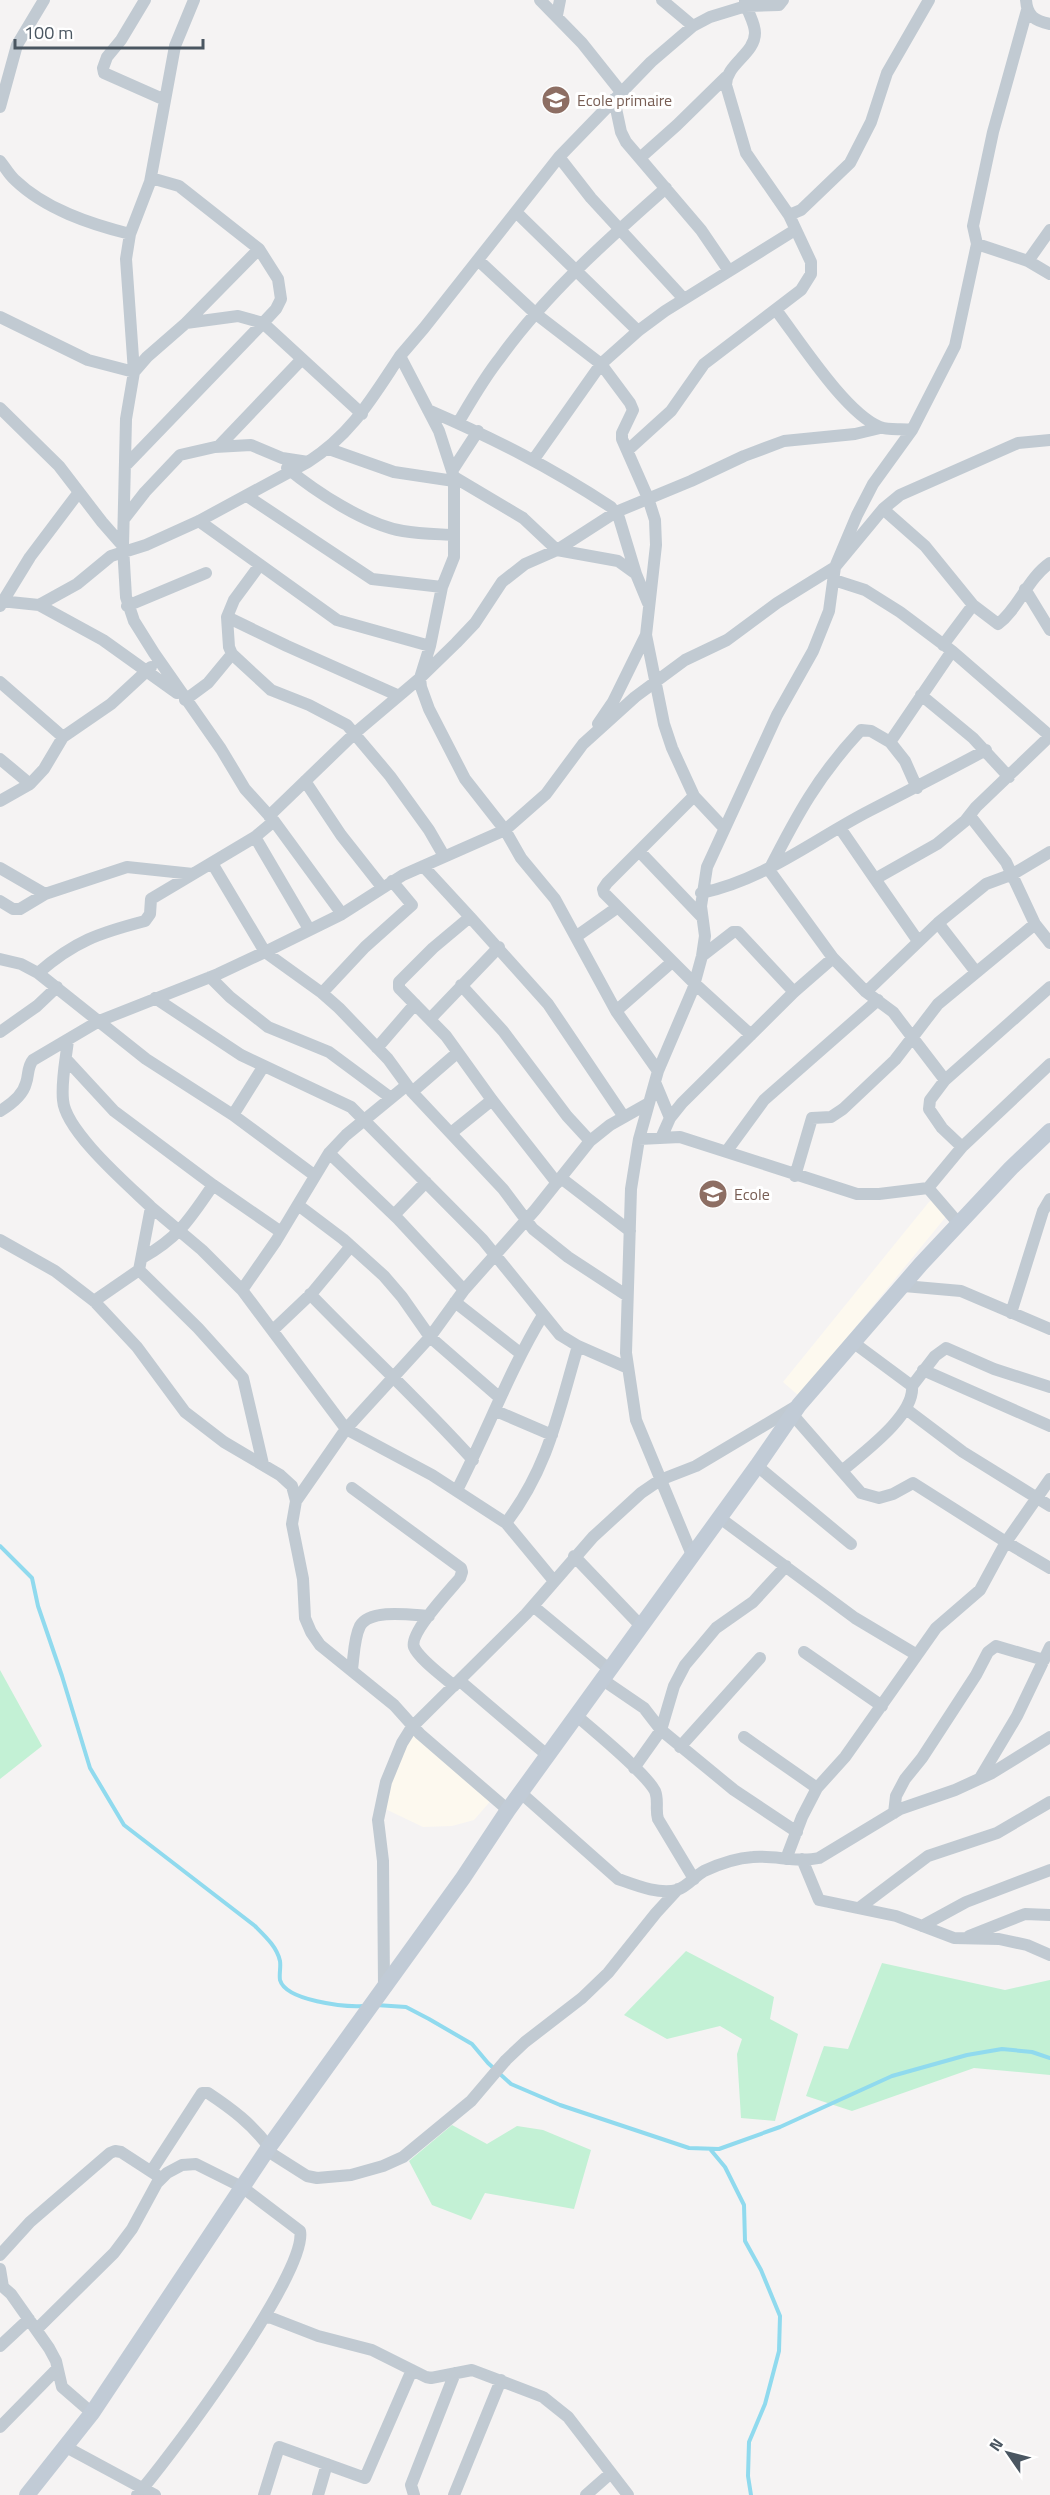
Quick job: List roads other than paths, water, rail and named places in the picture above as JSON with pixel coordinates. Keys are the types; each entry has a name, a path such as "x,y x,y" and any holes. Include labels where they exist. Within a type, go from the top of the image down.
{"street":[{"path":"0,107 17,45 44,0"},
{"path":"144,0 121,40 107,57 103,68 104,73 165,100"},
{"path":"194,0 175,46 151,178 130,234 126,259 134,372 126,419 127,464 123,520 128,606 159,660 221,749 245,789 271,818 342,914"},
{"path":"540,0 557,15 617,95 621,132 626,142 701,230 729,271"},
{"path":"557,15 560,0"},
{"path":"662,0 693,26"},
{"path":"39,605 77,584 123,548 146,545 199,521 292,472 329,449 362,414 400,356 559,157 617,95 693,26 746,3 779,5 783,0"},
{"path":"789,215 801,210 850,163 871,122 887,73 929,0"},
{"path":"640,158 726,77 752,44 755,33 746,3"},
{"path":"1026,5 1032,17 1050,24"},
{"path":"692,1555 636,1420 626,1353 626,1295 632,1176 639,1138 657,1077 694,983 702,956 705,936 701,893 707,867 777,715 813,651 829,610 835,567 857,515 873,483 912,430 955,346 977,244 974,226 990,143 1026,5"},
{"path":"628,450 671,411 704,364 801,290 812,274 811,262 789,215 746,153 731,109 726,77"},
{"path":"559,157 591,198 684,299"},
{"path":"0,161 16,181 48,202 101,227 130,234"},
{"path":"127,464 276,309 281,298 278,279 259,249 179,186 151,178"},
{"path":"458,423 499,358 536,314 619,229 666,188"},
{"path":"516,212 638,331"},
{"path":"534,459 601,364 638,331 684,299 795,230"},
{"path":"1028,261 1050,230"},
{"path":"977,244 1028,261 1050,274"},
{"path":"134,372 259,249"},
{"path":"478,260 536,314 601,364 630,403 633,410 622,433 622,439 648,498 655,520 656,545 646,635 664,724 694,796 724,828"},
{"path":"776,310 844,399 880,428"},
{"path":"186,323 238,316 263,323 362,414"},
{"path":"0,317 88,360 134,372"},
{"path":"400,356 439,431 453,476 454,556 442,586 430,646 420,678 429,709 465,779 505,830 521,858 555,899 577,936 616,1011 657,1077 670,1118"},
{"path":"219,446 302,359"},
{"path":"0,408 59,466 123,548"},
{"path":"428,411 478,431 534,459 616,512 636,574 649,605"},
{"path":"38,973 61,952 96,934 145,921 150,914 151,899 255,837 305,781 397,695 420,678 475,623 502,582 525,564 557,550 616,512 784,441 855,434 880,428 912,430"},
{"path":"453,476 478,431"},
{"path":"583,744 635,697 685,660 727,640 777,603 835,567 883,509 900,495 1018,443 1050,440"},
{"path":"123,520 145,492 180,455 219,446 251,445 282,458 308,462"},
{"path":"329,449 394,472 453,476 523,518 557,550 618,561 636,574"},
{"path":"269,452 292,472 330,498 384,526 404,532 454,535"},
{"path":"79,492 30,557 1,603 39,605 103,639 184,699"},
{"path":"247,496 372,579 442,586"},
{"path":"883,509 925,546 973,605 998,624 1034,577 1050,564"},
{"path":"199,521 342,623 430,646"},
{"path":"259,566 234,600 227,617 229,647 232,654 271,690 309,705 346,725 402,793 429,830 444,856"},
{"path":"128,606 207,573"},
{"path":"834,580 865,591 900,612 947,648 1050,736 970,816 938,844 875,879"},
{"path":"1025,589 1050,630"},
{"path":"890,742 921,695 973,605"},
{"path":"227,617 397,695"},
{"path":"0,1111 10,1105 23,1091 30,1063 99,1022 265,952 342,914 387,884 505,830 546,794 583,744 613,702 646,635"},
{"path":"184,699 208,683 232,654"},
{"path":"0,801 30,784 44,769 63,737 111,704 159,660"},
{"path":"0,682 63,737"},
{"path":"921,695 986,750 1009,777"},
{"path":"769,870 812,790 834,759 861,730 871,731 890,742 905,761 917,788"},
{"path":"701,893 736,884 769,870 840,828 986,750"},
{"path":"0,759 30,784"},
{"path":"305,781 340,835 387,884 412,905 365,947 322,993"},
{"path":"694,796 603,889 604,893 672,962 751,1035"},
{"path":"970,816 1013,874 1035,924 1048,936"},
{"path":"840,828 918,941"},
{"path":"255,837 309,929"},
{"path":"639,851 703,918"},
{"path":"866,992 938,923 986,884 1013,874 1050,852"},
{"path":"212,863 265,952 322,993 377,1048 409,1088 503,1189 533,1229 626,1295"},
{"path":"423,866 499,947 562,1022 624,1117"},
{"path":"0,901 13,909 20,909 45,894 127,867 193,874"},
{"path":"0,868 45,894"},
{"path":"769,870 833,958 866,992 893,1012 945,1080"},
{"path":"577,936 618,907"},
{"path":"470,917 433,948 399,982 399,988 446,1036 492,1100 559,1181 630,1231"},
{"path":"938,923 976,972"},
{"path":"795,1176 812,1118 831,1117 843,1109 895,1060 938,1004 1035,924"},
{"path":"702,956 733,932 738,932 794,992"},
{"path":"430,1019 499,947"},
{"path":"662,1136 670,1118 682,1103 794,992 833,958"},
{"path":"0,959 21,964 38,973 146,1059 233,1115 314,1175"},
{"path":"616,1011 672,962"},
{"path":"210,977 230,997 268,1027 329,1052 391,1098"},
{"path":"461,985 503,1032 567,1116 590,1141"},
{"path":"0,1032 37,1006 57,987"},
{"path":"962,1147 929,1109 930,1100 945,1080 1050,987"},
{"path":"155,998 216,1040 263,1067 343,1102 364,1120 495,1254 560,1335 578,1346 628,1368"},
{"path":"726,1152 764,1100 878,1000"},
{"path":"377,1048 415,1004"},
{"path":"68,1040 63,1101 73,1125 92,1149 151,1207 202,1250 242,1290 346,1429 457,1490 506,1523 555,1581"},
{"path":"242,1290 298,1205 314,1175 346,1135 391,1098 409,1088 457,1053"},
{"path":"66,1059 114,1111 213,1185 281,1232"},
{"path":"639,1138 680,1137 795,1176 857,1194 879,1194 928,1188 962,1147 1050,1064"},
{"path":"233,1115 263,1067"},
{"path":"452,1133 492,1100"},
{"path":"296,1501 346,1429 430,1337 464,1290 559,1181 590,1141 649,1103"},
{"path":"27,2495 92,2413 268,2149 796,1409 959,1224 1011,1168 1050,1131"},
{"path":"329,1154 394,1215 464,1290"},
{"path":"394,1215 426,1182"},
{"path":"94,1301 167,1244 180,1231 213,1185"},
{"path":"928,1188 959,1224"},
{"path":"1011,1313 1043,1211 1050,1199"},
{"path":"298,1205 351,1246 396,1290 430,1337 500,1398"},
{"path":"140,1264 151,1207"},
{"path":"0,1240 55,1271 94,1301 137,1347 185,1412 224,1442 263,1464 292,1486 296,1501 292,1524 303,1579 305,1618 310,1632 320,1645 394,1705 412,1727 508,1810"},
{"path":"273,1330 310,1294 351,1246"},
{"path":"140,1264 243,1378 263,1464"},
{"path":"904,1286 961,1291 1050,1329"},
{"path":"310,1294 392,1379 422,1405 473,1460"},
{"path":"455,1302 520,1353"},
{"path":"457,1490 496,1411 520,1353 543,1315"},
{"path":"854,1343 912,1386"},
{"path":"506,1523 536,1478 552,1435 578,1346"},
{"path":"843,1470 893,1425 906,1409 913,1392 912,1386 940,1351 951,1349 994,1370 1050,1388"},
{"path":"923,1370 1050,1426"},
{"path":"796,1409 861,1493 879,1498 893,1494 913,1483 1050,1568"},
{"path":"384,1987 383,1861 378,1820 386,1782 402,1743 412,1727 533,1606 574,1556 632,1500 660,1480 696,1466 796,1409"},
{"path":"906,1409 963,1452 1050,1506"},
{"path":"496,1411 552,1435"},
{"path":"757,1466 851,1544"},
{"path":"786,1860 805,1810 817,1788 845,1757 943,1620 980,1590 1006,1542 1050,1479"},
{"path":"352,1488 461,1568 462,1575 418,1630 414,1646 424,1659 547,1755"},
{"path":"720,1518 855,1618 917,1655"},
{"path":"574,1556 641,1626"},
{"path":"634,1768 661,1730 674,1686 686,1665 716,1628 753,1602 786,1566"},
{"path":"533,1606 644,1708 661,1730 680,1747 734,1790 797,1832"},
{"path":"352,1669 356,1639 361,1624 368,1618 388,1614 429,1616"},
{"path":"894,1813 896,1796 904,1779 922,1758 991,1649 996,1646 1044,1660"},
{"path":"979,1779 1017,1716 1050,1647"},
{"path":"804,1652 882,1706"},
{"path":"680,1747 760,1658"},
{"path":"577,1716 654,1789 658,1803 656,1811 658,1819 694,1879"},
{"path":"744,1737 817,1788"},
{"path":"0,2346 33,2324 122,2245 156,2174 202,2093 208,2093 239,2114 257,2131 268,2149 307,2176 316,2178 351,2175 383,2166 404,2157 471,2102 506,2060 525,2042 582,1998 608,1973 656,1913 678,1890 704,1871 730,1861 754,1857 786,1860 819,1858 894,1813 979,1779 1050,1737"},
{"path":"521,1793 618,1879 635,1885 678,1890"},
{"path":"859,1908 928,1856 997,1833 1050,1802"},
{"path":"802,1859 819,1900 896,1916 954,1938 999,1939 1027,1945 1050,1956"},
{"path":"922,1926 966,1902 1050,1870"},
{"path":"963,1939 1025,1914 1050,1915"},
{"path":"0,2255 30,2222 110,2152 118,2151 156,2174"},
{"path":"140,2491 207,2402 264,2318 298,2253 301,2235 293,2224 242,2187 196,2164 189,2163 156,2174"},
{"path":"0,2269 3,2286 33,2324 52,2354 62,2387 92,2413"},
{"path":"264,2318 269,2317 318,2336 372,2350 431,2378 472,2370 534,2392 561,2410 628,2495"},
{"path":"0,2427 56,2370"},
{"path":"264,2495 279,2447 365,2478 412,2370"},
{"path":"414,2495 411,2485 455,2373"},
{"path":"454,2495 501,2380"},
{"path":"66,2447 140,2491 155,2495"},
{"path":"318,2495 327,2464"},
{"path":"586,2495 611,2473"}],"waterway":[{"path":"0,1546 32,1578 38,1606 90,1768 124,1825 263,1934 278,1956 280,1980 285,1987 304,1998 363,2006"},
{"path":"376,2005 406,2007 472,2044 488,2063 511,2084 560,2105 689,2148 719,2149 780,2127 892,2076 967,2055 1002,2049 1032,2052 1050,2058"},
{"path":"710,2149 725,2167 744,2205 745,2241 761,2270 780,2316 779,2351 765,2404 749,2442 748,2476 751,2495"}],"place":[{"name":"Ecole primaire","path":"556,100"},
{"name":"Ecole","path":"713,1194"}]}
